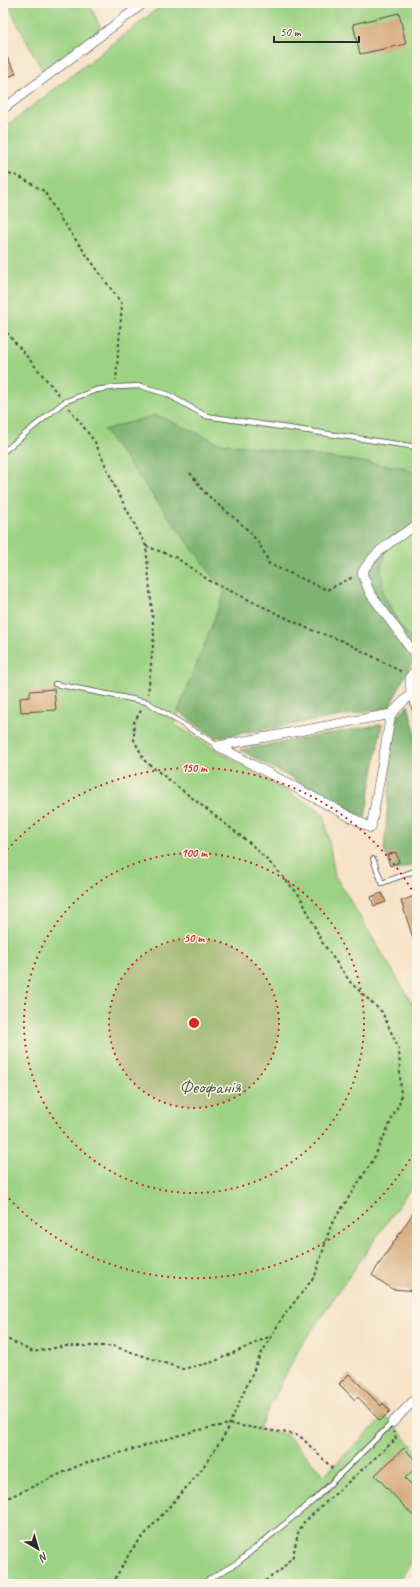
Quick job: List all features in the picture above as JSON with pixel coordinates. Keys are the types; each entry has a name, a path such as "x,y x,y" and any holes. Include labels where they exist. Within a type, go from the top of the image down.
{"street":[{"path":"3,109 144,3"},
{"path":"417,525 388,543 366,565 362,573 370,593 417,657"},
{"path":"218,746 390,714 411,694 410,677 417,669"},
{"path":"218,746 371,828 390,714"},
{"path":"392,1423 417,1397"}],"lane":[{"path":"3,452 64,402 96,390 140,386 167,394 206,416 417,447"},
{"path":"55,684 147,702 218,746"},
{"path":"411,694 417,720"},
{"path":"373,859 382,883 417,870"},
{"path":"201,1584 237,1563 314,1500 392,1423"}],"path":[{"path":"3,173 18,176 44,191 60,218 122,304 116,387"},
{"path":"3,328 95,442 116,489 146,546 154,635 147,702 134,722 134,740 145,761 251,844 300,896 322,942 351,983 382,1012 399,1049 401,1099 373,1160 331,1225 315,1276 282,1318 260,1356 224,1436 199,1473 132,1549 112,1584"},
{"path":"190,473 208,497 237,519 255,537 264,550 269,564 327,590 362,573"},
{"path":"146,546 176,557 210,581 309,629 343,641 410,677"},
{"path":"3,1337 33,1352 66,1346 113,1346 183,1369 213,1362 272,1336"},
{"path":"260,1584 280,1571 293,1556 298,1533 304,1522 396,1439 392,1423"},
{"path":"3,1500 80,1465 194,1431 229,1424 294,1434 302,1438 339,1475"}],"green space":[{"path":"8,3 89,3 101,29 44,73 20,29"},
{"name":"Феофанія","path":"165,3 417,3 417,468 219,443 156,415 104,430 225,592 174,724 324,814 335,876 417,1011 417,1179 300,1347 258,1430 286,1434 324,1475 385,1416 417,1451 417,1552 398,1584 3,1584 3,129"},
{"path":"156,415 219,443 400,467 417,472 417,524 389,543 381,566 383,594 399,625 417,646 417,658 410,666 389,708 215,738 178,711 225,592 104,430"},
{"path":"417,525 417,646 400,625 383,594 381,566 389,543"},
{"path":"408,705 417,739 417,864 393,871 384,850 395,719"},
{"path":"382,724 365,818 240,750"}],"building":[{"path":"399,13 406,44 360,54 353,24"},
{"path":"3,50 16,73 3,80"},
{"path":"54,689 56,710 21,712 20,698 30,697 30,691"},
{"path":"396,852 399,862 390,866 387,855"},
{"path":"382,893 386,902 374,906 371,897"},
{"path":"417,895 417,944 415,944 401,901"},
{"path":"417,1207 417,1291 392,1289 372,1275"},
{"path":"349,1374 381,1406 383,1403 390,1411 380,1421 358,1397 355,1400 339,1384"},
{"path":"404,1448 417,1462 417,1467 405,1478 417,1490 417,1520 375,1475"}]}
